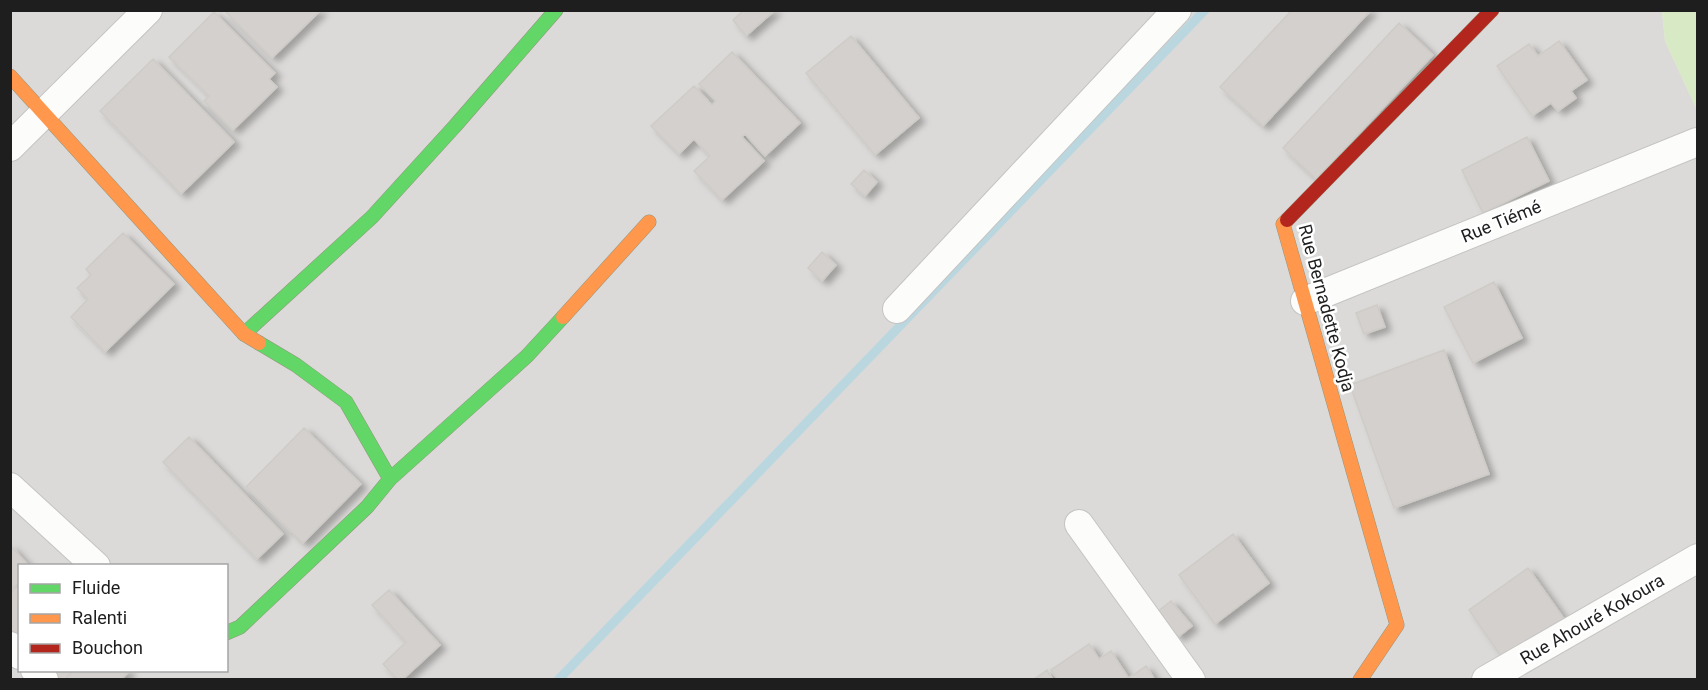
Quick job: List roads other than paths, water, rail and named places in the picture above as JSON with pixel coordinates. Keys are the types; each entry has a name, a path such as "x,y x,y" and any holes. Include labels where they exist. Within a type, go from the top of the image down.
{"street":[{"path":"10,147 148,10"},
{"path":"244,334 372,217 556,10"},
{"path":"897,309 1177,10"},
{"name":"Rue Bernadette Kodja","path":"1360,680 1397,625 1283,224 1492,10"},
{"path":"10,76 244,334 296,365 346,402 390,479"},
{"name":"Rue Tiémé","path":"1305,301 1697,142"},
{"path":"228,632 240,627 366,507 390,479 527,356 649,222"},
{"path":"10,487 94,564"},
{"path":"1079,524 1191,680"},
{"name":"Rue Ahouré Kokoura","path":"1486,680 1698,558"}],"waterway":[{"path":"558,680 1205,10"}]}
